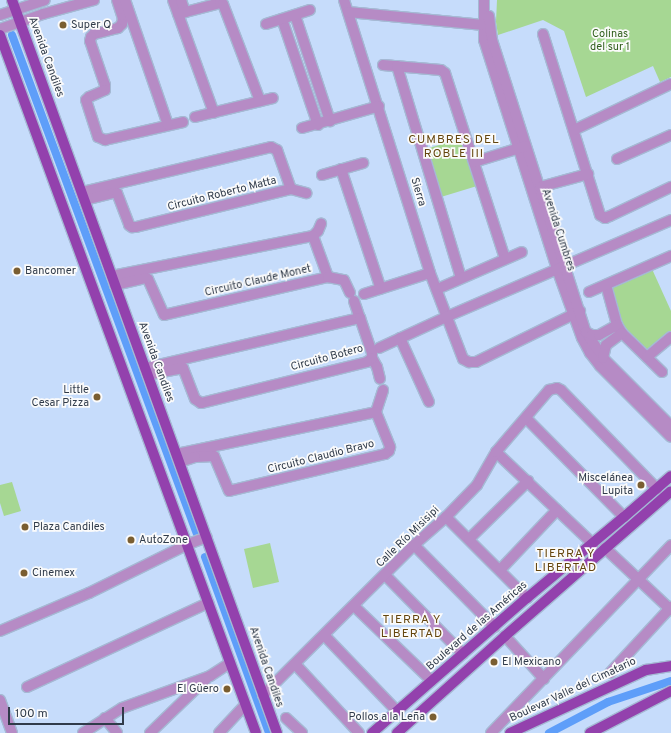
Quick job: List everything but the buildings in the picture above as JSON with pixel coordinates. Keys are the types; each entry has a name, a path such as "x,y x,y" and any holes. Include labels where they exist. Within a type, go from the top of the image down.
{"main road":[{"name":"Avenida Candiles","path":"12,0 178,458 197,541 208,603 256,733"},
{"name":"Avenida Candiles","path":"0,35 197,541 263,695 277,733"},
{"name":"Boulevard de las Américas","path":"372,733 527,598 593,544 671,476"},
{"path":"397,733 505,636 671,491"},
{"name":"Boulevar Valle del Cimatario","path":"510,733 646,670 671,666"},
{"path":"590,733 671,691"}],"street":[{"path":"0,15 46,0"},
{"path":"0,29 94,0"},
{"path":"117,0 123,18 122,24 118,28 94,34 90,41 105,85 105,90 89,96 86,100 98,137 105,140 183,122"},
{"path":"125,0 168,125"},
{"path":"173,0 181,13 214,113"},
{"path":"180,0 181,13"},
{"name":"Sierra","path":"344,0 379,106 430,273 463,359 469,362 476,362 576,312"},
{"name":"Avenida Cumbres","path":"484,0 484,40 523,148 540,187 561,268"},
{"name":"Avenida Cumbres","path":"490,0 489,24 492,40 523,148 576,312 582,338 595,360 671,437"},
{"path":"181,13 220,3 223,4 260,101"},
{"path":"266,24 310,10"},
{"path":"348,12 483,25"},
{"path":"295,15 330,121"},
{"path":"282,19 318,125"},
{"path":"543,34 600,215 605,218 671,187"},
{"path":"383,66 441,70 445,72 505,259"},
{"path":"397,66 462,278"},
{"path":"574,130 671,84"},
{"path":"195,117 273,98"},
{"path":"302,128 318,125 379,106"},
{"path":"617,159 671,135"},
{"name":"Circuito Roberto Matta","path":"270,147 277,150 291,189 136,227 129,225 117,194 113,193 84,196 270,147"},
{"path":"474,162 523,148"},
{"path":"322,176 363,163"},
{"path":"341,169 381,289"},
{"path":"540,187 588,174"},
{"path":"291,189 306,193"},
{"path":"379,348 446,316 671,220"},
{"path":"114,280 313,236 318,231 321,224"},
{"name":"Circuito Claude Monet","path":"114,280 148,279 164,315 328,277 313,236"},
{"path":"442,287 522,252"},
{"path":"589,292 671,256"},
{"path":"364,294 430,273"},
{"name":"Circuito Botero","path":"147,371 183,368 195,399 201,403 366,362 372,358 372,352 352,297 344,280 328,277"},
{"path":"606,285 620,329 662,372"},
{"name":"Avenida Cumbres","path":"576,312 586,332 603,358 671,426"},
{"path":"147,371 360,318"},
{"path":"586,332 592,335 599,335 620,329"},
{"path":"603,358 606,345 620,329"},
{"path":"599,335 606,345"},
{"path":"647,357 671,337"},
{"path":"400,338 429,402"},
{"path":"372,358 377,367 380,379"},
{"name":"Calle Río Misisipi","path":"263,695 414,545 446,517 477,485 496,452 549,390 557,388 561,390 657,489"},
{"path":"178,458 376,412 383,390"},
{"name":"Circuito Claudio Bravo","path":"178,458 214,456 229,491 385,454 389,451 390,447 376,412"},
{"path":"526,418 624,517"},
{"path":"496,452 593,544"},
{"path":"469,539 528,481"},
{"path":"500,570 557,510"},
{"path":"446,517 527,598"},
{"path":"0,631 89,593 197,541"},
{"path":"414,545 495,626"},
{"path":"491,733 671,546"},
{"path":"605,548 670,609 610,673"},
{"path":"385,574 463,654"},
{"path":"27,686 208,603"},
{"path":"354,606 432,681"},
{"path":"324,635 397,711"},
{"path":"505,636 544,678"},
{"path":"150,733 210,676 230,663"},
{"path":"295,664 359,733"},
{"path":"83,733 122,708 210,676"},
{"path":"0,700 12,733"},
{"path":"219,733 245,705"},
{"path":"105,718 117,733"},
{"path":"286,718 302,733"}],"green space":[{"name":"Colinas del sur 1","path":"497,0 671,0 671,77 660,82 653,66 586,97 564,31 543,20 498,35 496,22"},
{"path":"462,138 477,186 441,197 426,149"},
{"path":"652,269 671,311 671,331 648,351 625,329 619,321 611,285"},
{"path":"12,482 21,511 4,516 0,503 0,485"},
{"path":"270,543 279,582 253,588 244,549"}],"waterway":[{"path":"12,35 197,534"},
{"path":"205,557 269,733"},
{"path":"549,733 608,702 671,681"}],"place":[{"name":"Super Q","path":"63,25"},
{"name":"Bancomer","path":"17,271"},
{"name":"Little Cesar Pizza","path":"97,397"},
{"name":"Miscelánea Lupita","path":"641,485"},
{"name":"Plaza Candiles","path":"25,527"},
{"name":"AutoZone","path":"131,540"},
{"name":"Cinemex","path":"24,573"},
{"name":"El Mexicano","path":"494,662"},
{"name":"El Güero","path":"227,689"},
{"name":"Pollos a la Leña","path":"433,717"}],"district":[{"name":"CUMBRES DEL ROBLE III","path":"454,148"},
{"name":"TIERRA Y LIBERTAD","path":"566,562"},
{"name":"TIERRA Y LIBERTAD","path":"412,628"}]}
